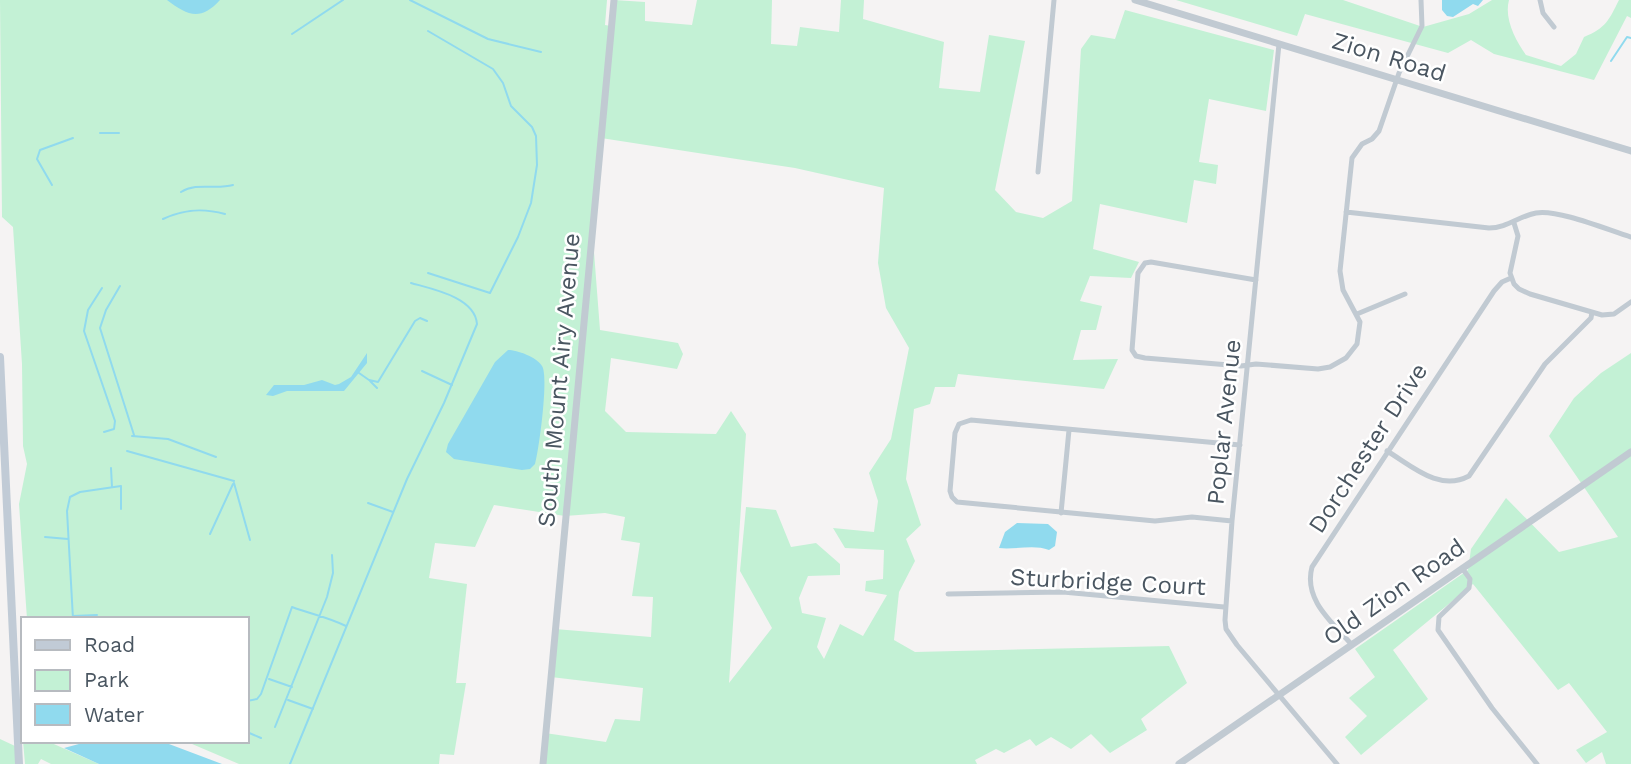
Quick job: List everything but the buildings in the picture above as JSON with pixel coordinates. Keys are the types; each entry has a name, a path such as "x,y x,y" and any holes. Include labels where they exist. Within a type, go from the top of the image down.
{"main road":[{"path":"0,357 19,764"}],"street":[{"name":"South Mount Airy Avenue","path":"543,764 614,0"},
{"path":"1038,172 1054,0"},
{"name":"Zion Road","path":"1135,0 1161,4 1279,44 1631,151"},
{"path":"1256,280 1145,263 1138,273 1131,341 1134,353 1144,358 1318,369 1335,365 1346,358 1357,344 1360,329 1357,314 1343,290 1340,277 1352,158 1362,144 1372,139 1379,131 1396,79 1422,26 1421,0"},
{"path":"1540,0 1543,13 1554,27"},
{"name":"Poplar Avenue","path":"1279,44 1224,607 1226,629 1230,636 1337,764"},
{"path":"1346,212 1485,228 1502,228 1531,214 1549,213 1631,237"},
{"path":"1514,223 1518,236 1510,267 1511,278 1523,292 1611,315 1631,302"},
{"name":"Dorchester Drive","path":"1352,645 1316,602 1311,591 1310,574 1314,562 1494,290 1511,278"},
{"path":"1357,314 1405,293"},
{"path":"1387,452 1437,480 1454,482 1469,476 1536,375 1591,318 1592,312"},
{"path":"1231,521 1192,517 1155,521 961,503 952,497 950,487 955,433 962,422 971,420 1240,445"},
{"path":"1062,513 1069,430"},
{"name":"Old Zion Road","path":"1179,764 1631,452"},
{"path":"1462,568 1469,579 1469,588 1439,617 1437,626 1440,634 1492,708 1537,764"},
{"name":"Sturbridge Court","path":"948,594 1062,592 1224,607"}],"green space":[{"path":"0,0 607,0 605,25 611,26 614,0 645,2 645,21 692,25 697,0 772,0 771,44 797,46 800,27 839,32 841,0 864,0 863,19 944,42 939,88 980,92 989,35 1025,41 995,190 1016,212 1043,218 1072,201 1081,49 1091,35 1115,39 1125,10 1274,50 1266,111 1209,99 1199,162 1218,165 1216,184 1194,180 1187,223 1100,204 1093,249 1139,262 1131,278 1090,276 1080,301 1102,306 1096,330 1081,330 1073,360 1118,359 1104,389 958,374 955,387 935,387 930,404 914,409 906,479 921,525 906,539 915,561 899,592 894,640 915,652 1169,646 1187,683 1141,719 1147,730 1110,753 1091,734 1071,749 1051,737 1036,746 1030,739 1004,753 996,749 975,760 977,764 543,764 545,733 606,742 615,719 640,721 643,688 551,677 555,629 651,637 653,597 632,596 640,543 621,540 625,517 605,513 565,516 494,505 475,547 435,543 429,578 467,584 456,683 466,683 454,755 440,754 439,764 239,764 190,743 248,743 248,617 27,617 19,504 27,464 23,446 22,364 13,227 2,217","holes":["601,138 795,168 884,188 878,263 886,308 909,348 891,439 869,473 878,501 874,532 833,528 845,548 884,550 883,579 866,581 865,591 887,595 863,636 840,624 824,659 817,647 826,618 802,613 799,598 808,576 840,575 840,564 816,543 791,547 776,510 746,507 740,571 772,628 729,683 746,434 731,411 716,434 626,432 605,411 611,358 677,369 683,354 678,343 600,330 592,226"]},
{"path":"1176,0 1343,0 1423,27 1469,14 1492,0 1509,0 1508,14 1512,29 1526,55 1561,66 1576,54 1584,37 1606,23 1619,0 1631,0 1631,18 1627,16 1594,80 1494,54 1471,40 1448,53 1305,14 1297,36"},
{"path":"1631,353 1631,764 1606,764 1602,752 1586,763 1576,750 1607,732 1569,683 1558,690 1473,584 1393,650 1428,699 1361,755 1345,737 1367,716 1349,698 1375,677 1355,649 1468,570 1471,549 1506,498 1559,552 1618,537 1549,436 1574,398 1601,373"},
{"path":"0,739 15,746 15,764 0,764"},
{"path":"23,743 52,743 99,764 51,764 41,759 38,764 25,764"}],"water":[{"path":"167,0 220,0 206,11 194,14"},
{"path":"1442,0 1483,0 1478,6 1473,4 1453,17 1447,16 1442,10"},
{"path":"508,350 536,360 544,373 543,414 535,464 530,469 522,470 454,459 446,452 448,444 495,362"},
{"path":"367,353 367,363 344,391 287,391 273,396 266,395 274,385 304,385 322,380 339,384 351,377"},
{"path":"1017,523 1048,524 1057,532 1055,546 1049,550 1037,547 999,548 1005,532"},
{"path":"83,743 166,743 222,764 99,764 64,748"}],"waterway":[{"path":"292,34 343,0"},
{"path":"410,0 488,39 541,52"},
{"path":"428,31 493,69 503,83 511,106 532,127 536,136 537,165 531,203 518,237 490,293 428,273"},
{"path":"1611,61 1627,37 1631,38"},
{"path":"100,133 119,133"},
{"path":"52,185 37,159 40,150 73,138"},
{"path":"181,192 193,187 233,185"},
{"path":"163,219 194,210 225,214"},
{"path":"290,764 407,479 444,403 477,324 469,307 461,301 441,291 411,283"},
{"path":"120,286 106,310 100,328 134,435"},
{"path":"102,288 88,310 84,331 115,421 114,429 104,432"},
{"path":"359,373 378,382 415,321 420,318 427,321"},
{"path":"422,371 452,385"},
{"path":"370,381 377,388"},
{"path":"132,436 168,439 216,457"},
{"path":"127,451 234,481"},
{"path":"111,468 112,487"},
{"path":"234,483 250,540"},
{"path":"210,534 233,484"},
{"path":"73,617 67,511 70,497 80,492 121,486 121,509"},
{"path":"368,503 393,512"},
{"path":"45,537 68,539"},
{"path":"275,727 327,597 333,573 332,555"},
{"path":"248,701 257,699 261,694 292,607 346,626"},
{"path":"73,616 97,615"},
{"path":"269,679 292,687"},
{"path":"288,700 313,709"},
{"path":"248,732 261,738"}]}
